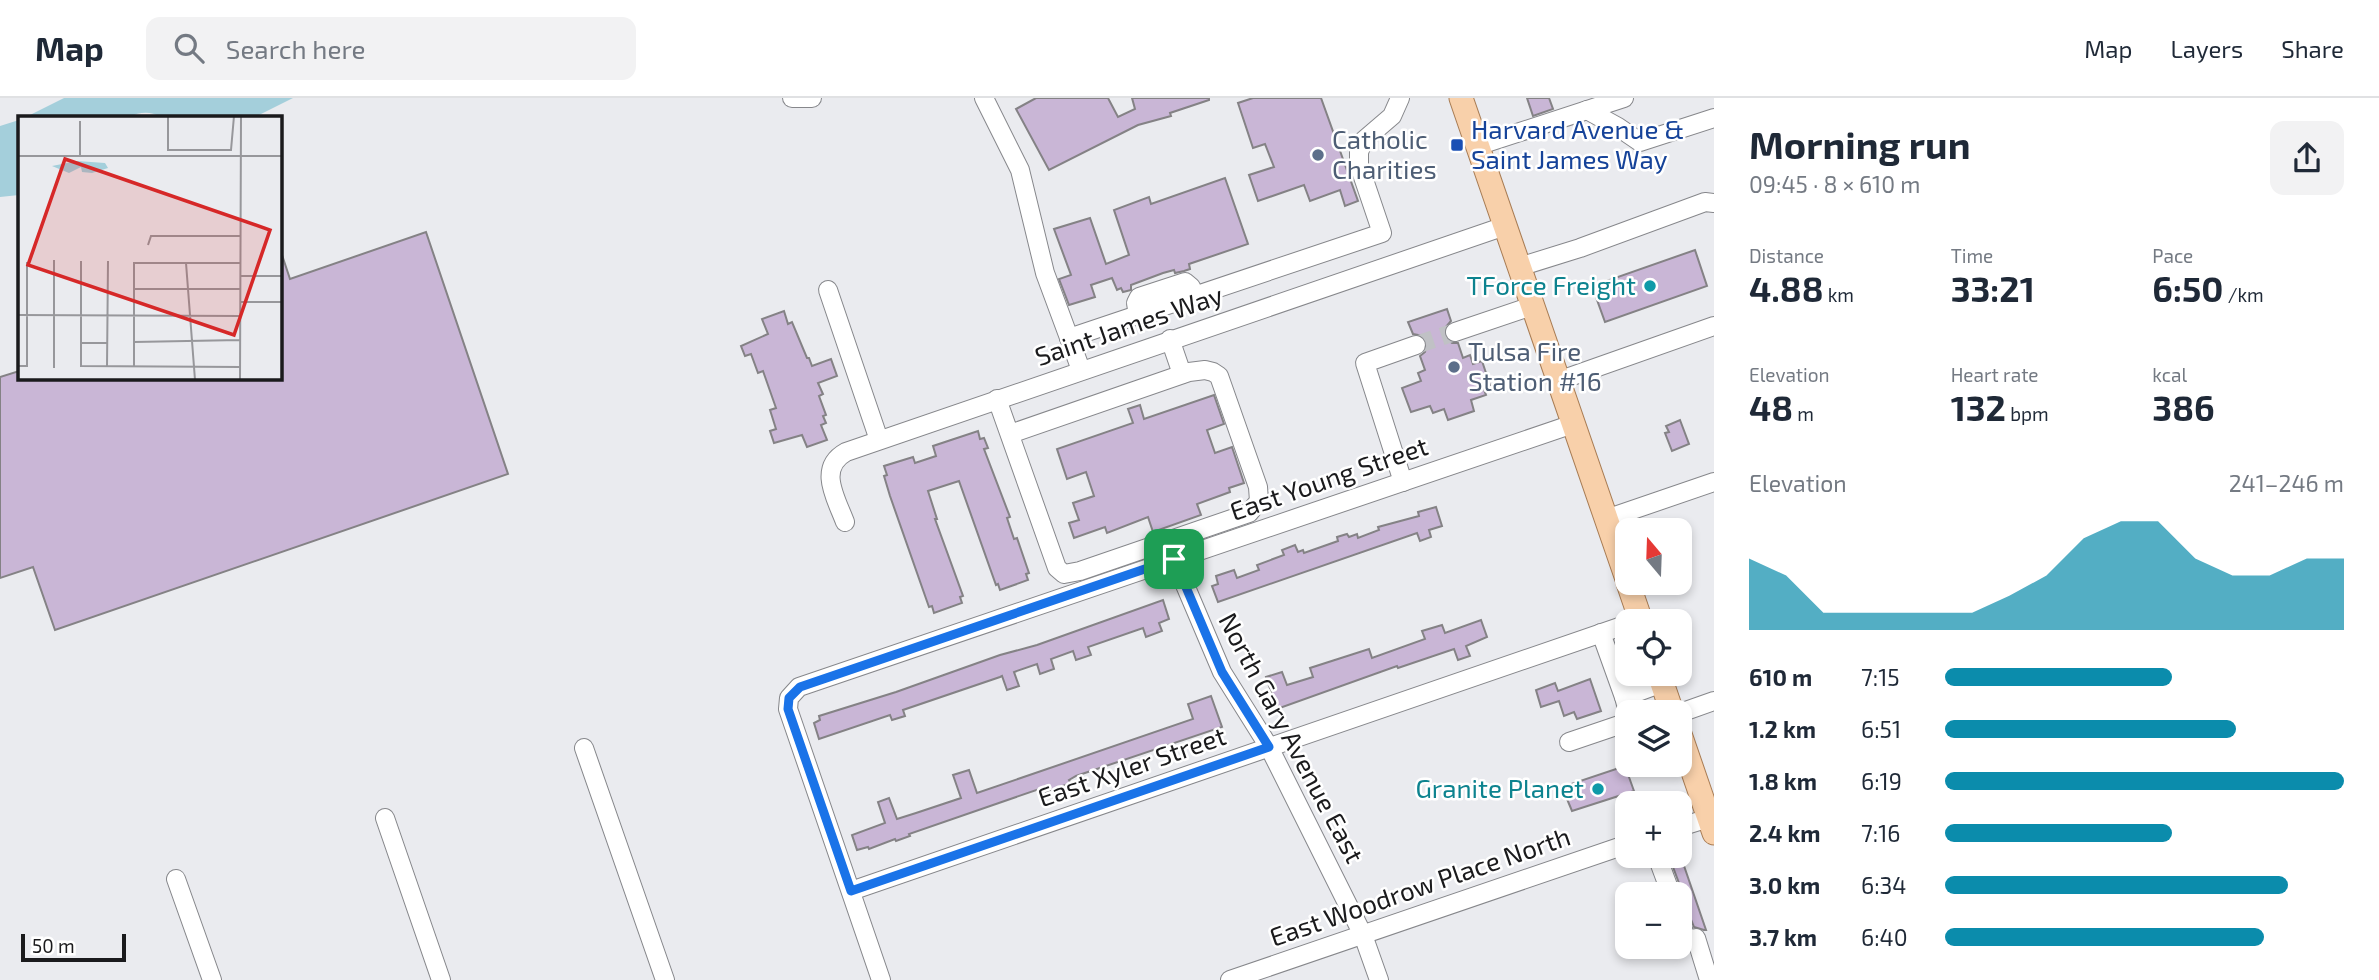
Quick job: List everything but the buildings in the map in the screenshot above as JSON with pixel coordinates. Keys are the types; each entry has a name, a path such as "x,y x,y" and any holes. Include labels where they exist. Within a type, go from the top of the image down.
{"main road":[{"path":"1461,98 1615,545"},
{"path":"1692,769 1711,825"}],"street":[{"path":"792,98 812,98"},
{"path":"984,98 1020,170 1045,273 1080,370"},
{"path":"1069,338 1382,233 1359,166 1359,152 1364,140 1392,116 1400,98"},
{"path":"1477,146 1624,98"},
{"path":"1587,110 1640,142 1714,118"},
{"path":"1519,267 1580,248 1704,202 1714,203"},
{"name":"Saint James Way","path":"845,522 830,472 833,462 846,452 1505,226"},
{"path":"828,290 879,440"},
{"path":"1455,332 1532,306"},
{"path":"1558,381 1714,326"},
{"path":"1170,339 1182,374"},
{"path":"1403,482 1364,363 1416,345"},
{"path":"998,399 1010,434 1057,568 1064,574 1080,571 1249,513 1259,501 1258,487 1219,376 1213,372 1205,370 1182,374 1010,434"},
{"name":"East Young Street","path":"851,891 788,709 789,698 800,687 1573,424"},
{"path":"1606,519 1714,482"},
{"name":"North Gary Avenue East","path":"1174,559 1222,672 1269,747 1363,935 1379,980"},
{"name":"East Xyler Street","path":"851,891 1615,629"},
{"path":"1601,633 1624,700"},
{"path":"1633,700 1652,686"},
{"path":"1692,709 1714,701"},
{"path":"1569,742 1615,726"},
{"path":"584,748 665,980"},
{"path":"385,818 441,980"},
{"path":"1692,826 1711,825"},
{"name":"East Woodrow Place North","path":"1230,980 1615,848"},
{"path":"176,878 212,980"},
{"path":"851,891 881,980"},
{"path":"1706,946 1709,980"}],"water":[{"path":"64,98 293,98 257,116 158,116 145,113 132,116 28,116"},
{"path":"18,120 18,195 0,197 0,126"}],"tunnel":[{"path":"1416,345 1455,332"}],"place":[{"name":"Harvard Avenue & Saint James Way","path":"1457,145"},
{"name":"Catholic Charities","path":"1318,155"},
{"name":"TForce Freight","path":"1650,286"},
{"name":"Tulsa Fire Station #16","path":"1454,367"},
{"name":"Granite Planet","path":"1598,789"}],"route":[{"path":"1174,559 1222,672 1269,747 851,891 788,709 789,698 800,687 1174,559"}]}
